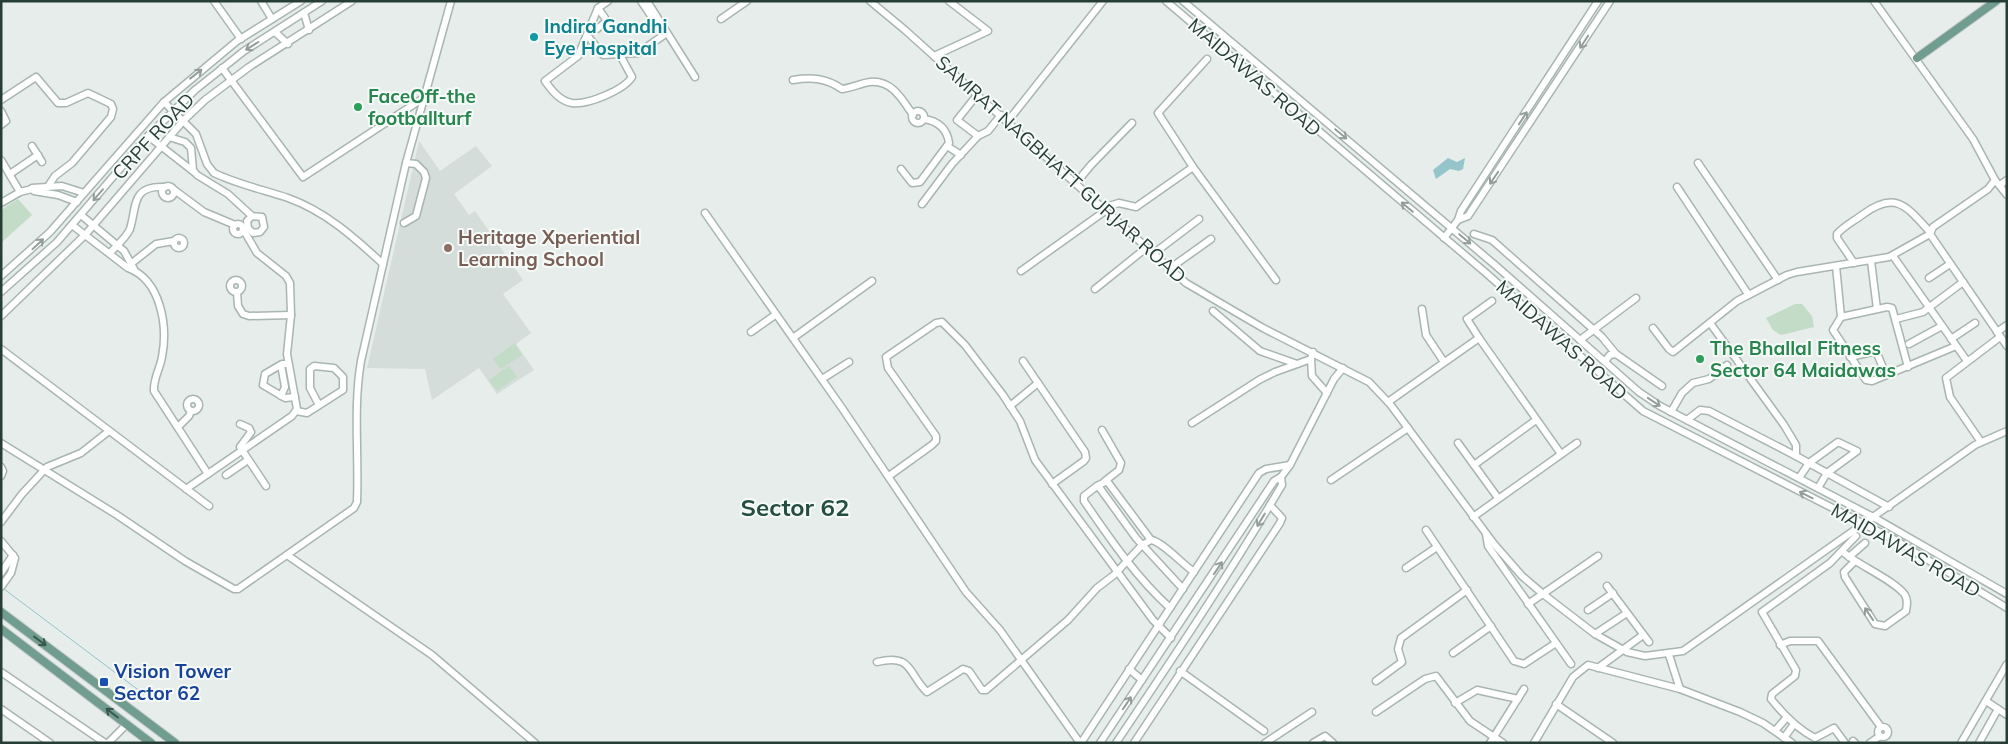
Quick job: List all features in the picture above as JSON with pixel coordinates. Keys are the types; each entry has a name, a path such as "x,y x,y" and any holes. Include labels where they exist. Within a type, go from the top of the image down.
{"main road":[{"path":"1917,58 1991,3"},
{"path":"1,612 175,743"},
{"path":"1,629 151,743"}],"street":[{"path":"214,1 241,39"},
{"path":"261,1 272,19"},
{"path":"1,276 50,232 164,102 241,39 300,1"},
{"name":"CRPF ROAD","path":"1,292 52,247 146,138 173,110 222,68 322,1"},
{"path":"1,316 95,225 169,137 205,100 231,80 352,1"},
{"path":"1,444 234,589 354,508 357,502 357,381 406,162 422,99 451,1"},
{"path":"608,1 598,8 578,56 545,82 554,94 573,103 608,96 632,78 620,55"},
{"path":"641,1 660,25 695,77"},
{"path":"587,34 600,53 607,56 638,53 664,36 647,1"},
{"path":"721,19 747,1"},
{"name":"SAMRAT NAGBHATT GURJAR ROAD","path":"870,1 1008,121 1186,283 1263,328 1314,352 1369,382 1388,402 1486,534 1522,576 1595,634 1621,650 1636,656 1670,655 1683,651 1982,442 2007,431"},
{"path":"934,56 988,31 949,1"},
{"path":"1008,121 1103,1"},
{"name":"MAIDAWAS ROAD","path":"1166,1 1643,411 1865,524 2007,608"},
{"name":"MAIDAWAS ROAD","path":"1183,1 1451,228 1639,392 1671,412 1875,518 2007,594"},
{"path":"1444,238 1458,220 1461,211 1598,1"},
{"path":"1458,220 1468,216 1610,1"},
{"path":"1874,1 1917,58 1973,139 1995,180 2007,195"},
{"path":"597,29 607,21 598,8"},
{"path":"304,13 309,30"},
{"path":"274,32 288,44"},
{"path":"1207,59 1158,113 1193,167 1276,280"},
{"path":"222,68 303,177 422,99"},
{"path":"1,100 36,78 58,103 66,103 88,93 111,104 113,109 111,117 72,163 55,176 50,185"},
{"path":"793,80 819,78 831,81 842,89 872,82 886,84 897,92 916,123 924,119 934,121 941,126 949,139 947,146 920,182 913,183 901,169"},
{"path":"977,95 957,120 978,136"},
{"path":"164,102 184,120 200,140 206,162 214,173 289,198 318,212 344,230 383,264"},
{"path":"1,111 6,121 1,125"},
{"path":"922,204 960,155 978,136 988,131 1001,115"},
{"path":"1076,184 1091,165 1132,123"},
{"path":"135,133 146,138 194,173 228,194 252,216"},
{"path":"169,137 185,142 191,148 194,173"},
{"path":"32,146 42,162"},
{"path":"947,146 960,155"},
{"path":"10,174 38,156"},
{"path":"1,160 20,192"},
{"path":"404,223 416,216 426,178 424,172 416,164 406,162"},
{"path":"1698,163 1778,280"},
{"path":"1021,271 1104,210 1118,203 1136,207 1193,167"},
{"path":"1653,328 1673,352 1748,294 1778,280 1797,272 1892,256 1930,233 1988,189 1995,180"},
{"path":"2000,185 2007,180"},
{"path":"32,190 34,187 50,185 84,193"},
{"path":"61,196 65,187"},
{"path":"165,187 162,194 166,198 172,197 173,189"},
{"path":"110,253 129,231 137,198 150,188 170,187 204,212 235,225 241,225 257,253 289,279 292,291 285,364 286,387 281,396"},
{"path":"1677,187 1748,294"},
{"path":"1,203 20,192 32,190 61,196 76,202"},
{"path":"1854,263 1837,238 1837,234 1875,205 1890,202 1903,205 1930,233 2007,346"},
{"path":"705,213 822,379 966,592 1021,659 1081,743 1259,473 1266,469 1290,465"},
{"path":"81,214 118,245 149,284 158,299 163,327 162,357 154,391 208,474"},
{"path":"1153,254 1199,218"},
{"path":"72,225 128,268 133,266 156,244 174,242"},
{"path":"1474,234 1492,240 1607,342 1616,354 1662,386"},
{"path":"1169,269 1211,238"},
{"path":"1095,289 1146,248"},
{"path":"1892,256 1967,362"},
{"path":"1870,261 1877,309"},
{"path":"1929,278 1950,264"},
{"path":"1836,266 1841,317 1833,330 1859,372 1869,381 1908,367 1956,346"},
{"path":"793,338 872,281"},
{"path":"1896,319 1907,318 1930,308 1963,282"},
{"path":"237,292 238,306 243,314 291,315"},
{"path":"1580,340 1636,298"},
{"path":"1492,301 1467,320 1560,454"},
{"path":"1841,317 1877,309 1892,308 1908,367"},
{"path":"1422,309 1426,335 1444,362"},
{"path":"1214,311 1260,351 1297,364"},
{"path":"751,332 775,314"},
{"path":"888,476 932,445 936,441 936,436 888,368 886,357 936,323 942,322 965,345 1010,406 1020,421 1035,460 1052,484 1158,626 1171,638"},
{"path":"1710,322 1789,432 1796,445 1796,456"},
{"path":"1951,339 1975,323"},
{"path":"1982,442 1950,396 1946,378 1967,362 2007,325"},
{"path":"1910,344 1942,326"},
{"path":"1388,402 1479,338"},
{"path":"1,349 209,506"},
{"path":"1850,357 1876,351 1886,375"},
{"path":"1314,352 1311,359 1312,376 1327,393"},
{"path":"1605,361 1610,355 1616,354"},
{"path":"1192,423 1259,380 1311,359"},
{"path":"1023,361 1076,438 1086,458 1052,484"},
{"path":"822,379 850,362"},
{"path":"285,364 265,374 263,385 281,396 295,396"},
{"path":"285,364 295,396 296,411"},
{"path":"1671,412 1682,394 1693,383 1709,379 1726,365"},
{"path":"186,489 296,411 307,413 343,390 343,378 334,368 314,366 310,369 310,388 319,405"},
{"path":"1100,743 1274,481 1281,477 1290,465 1327,393 1343,368"},
{"path":"1010,406 1038,383"},
{"path":"1687,420 1697,412 1705,410 1796,456 1889,507"},
{"path":"178,427 189,416 190,411"},
{"path":"1474,465 1536,420"},
{"path":"240,424 249,428 251,432 240,444 242,451 266,486"},
{"path":"1330,480 1408,428"},
{"path":"1,522 43,471 52,464 81,453 109,430"},
{"path":"1102,430 1120,463 1119,470 1087,492 1084,496 1084,501 1127,562 1170,608"},
{"path":"1799,478 1809,463 1838,442 1857,451 1827,473 1818,488"},
{"path":"1458,443 1498,498"},
{"path":"1473,516 1577,443"},
{"path":"226,475 248,460"},
{"path":"1,467 3,472 1,476"},
{"path":"1116,743 1179,650 1270,506 1282,485 1281,477"},
{"path":"1105,481 1113,487 1151,540"},
{"path":"1097,486 1142,545 1183,589"},
{"path":"1134,743 1280,523 1282,518 1280,514 1270,506"},
{"path":"1426,530 1514,661 1522,665 1556,643"},
{"path":"1486,534 1488,546 1571,664"},
{"path":"1845,743 1834,728 1815,738 1794,724 1771,696 1797,673 1765,621 1763,611 1843,552 1856,536"},
{"path":"877,662 893,658 897,659 914,673 927,692 963,669 968,670 982,690 986,690 1068,620 1097,588 1118,571 1142,545 1151,540 1158,541 1194,572"},
{"path":"1,541 15,558 14,565 1,587"},
{"path":"1843,552 1851,560 1864,565 1903,593 1908,602 1906,611 1885,626 1875,624 1844,574 1851,560 1865,543"},
{"path":"1406,568 1437,547"},
{"path":"1,573 13,555"},
{"path":"287,555 432,655 535,743"},
{"path":"1528,604 1598,556"},
{"path":"1607,586 1649,642"},
{"path":"1376,680 1402,662 1398,649 1400,638 1466,590"},
{"path":"1588,610 1613,593"},
{"path":"1595,634 1626,613"},
{"path":"1453,653 1491,626"},
{"path":"1598,668 1643,635"},
{"path":"1780,645 1790,641 1818,642 1881,727 1878,731 1882,739 1870,743"},
{"path":"1179,650 1185,664"},
{"path":"1670,655 1680,689"},
{"path":"1961,743 2007,664"},
{"path":"1534,743 1556,704 1580,669 1588,665 1680,689 1740,712 1775,731 1792,743"},
{"path":"1129,669 1142,680"},
{"path":"1180,671 1264,730"},
{"path":"1,672 106,743 127,724"},
{"path":"1376,712 1432,675 1438,678 1470,721 1492,740 1503,743"},
{"path":"1159,680 1175,679"},
{"path":"1492,740 1524,689"},
{"path":"1456,703 1477,690 1518,699"},
{"path":"1986,701 2007,715"},
{"path":"1556,704 1613,743"},
{"path":"1,709 50,743"},
{"path":"1979,743 1998,709"},
{"path":"1265,743 1312,712"},
{"path":"1775,731 1787,717"},
{"path":"1784,738 1794,724"},
{"path":"1313,743 1325,736 1333,743"}],"shaded area":[{"name":"Heritage Xperiential Learning School","path":"419,141 440,171 476,146 492,166 454,194 469,215 475,211 523,280 503,294 531,333 516,344 534,370 497,394 479,368 432,400 425,369 367,368"}],"green space":[{"path":"18,199 32,215 1,243 1,210"},
{"path":"1795,304 1802,304 1812,316 1814,327 1781,335 1773,330 1766,318"},
{"path":"515,343 522,355 501,369 493,359"},
{"path":"509,366 517,377 497,391 489,380"}],"water":[{"path":"1448,158 1457,162 1465,158 1463,169 1459,171 1450,169 1436,179 1433,170"}],"waterway":[{"path":"4,589 145,695"}],"place":[{"name":"Indira Gandhi Eye Hospital","path":"534,37"},
{"name":"FaceOff-the footballturf","path":"358,107"},
{"name":"Heritage Xperiential Learning School","path":"448,248"},
{"name":"The Bhallal Fitness Sector 64 Maidawas","path":"1700,359"},
{"name":"Vision Tower Sector 62","path":"104,682"}],"district":[{"name":"Sector 62","path":"795,507"}]}
